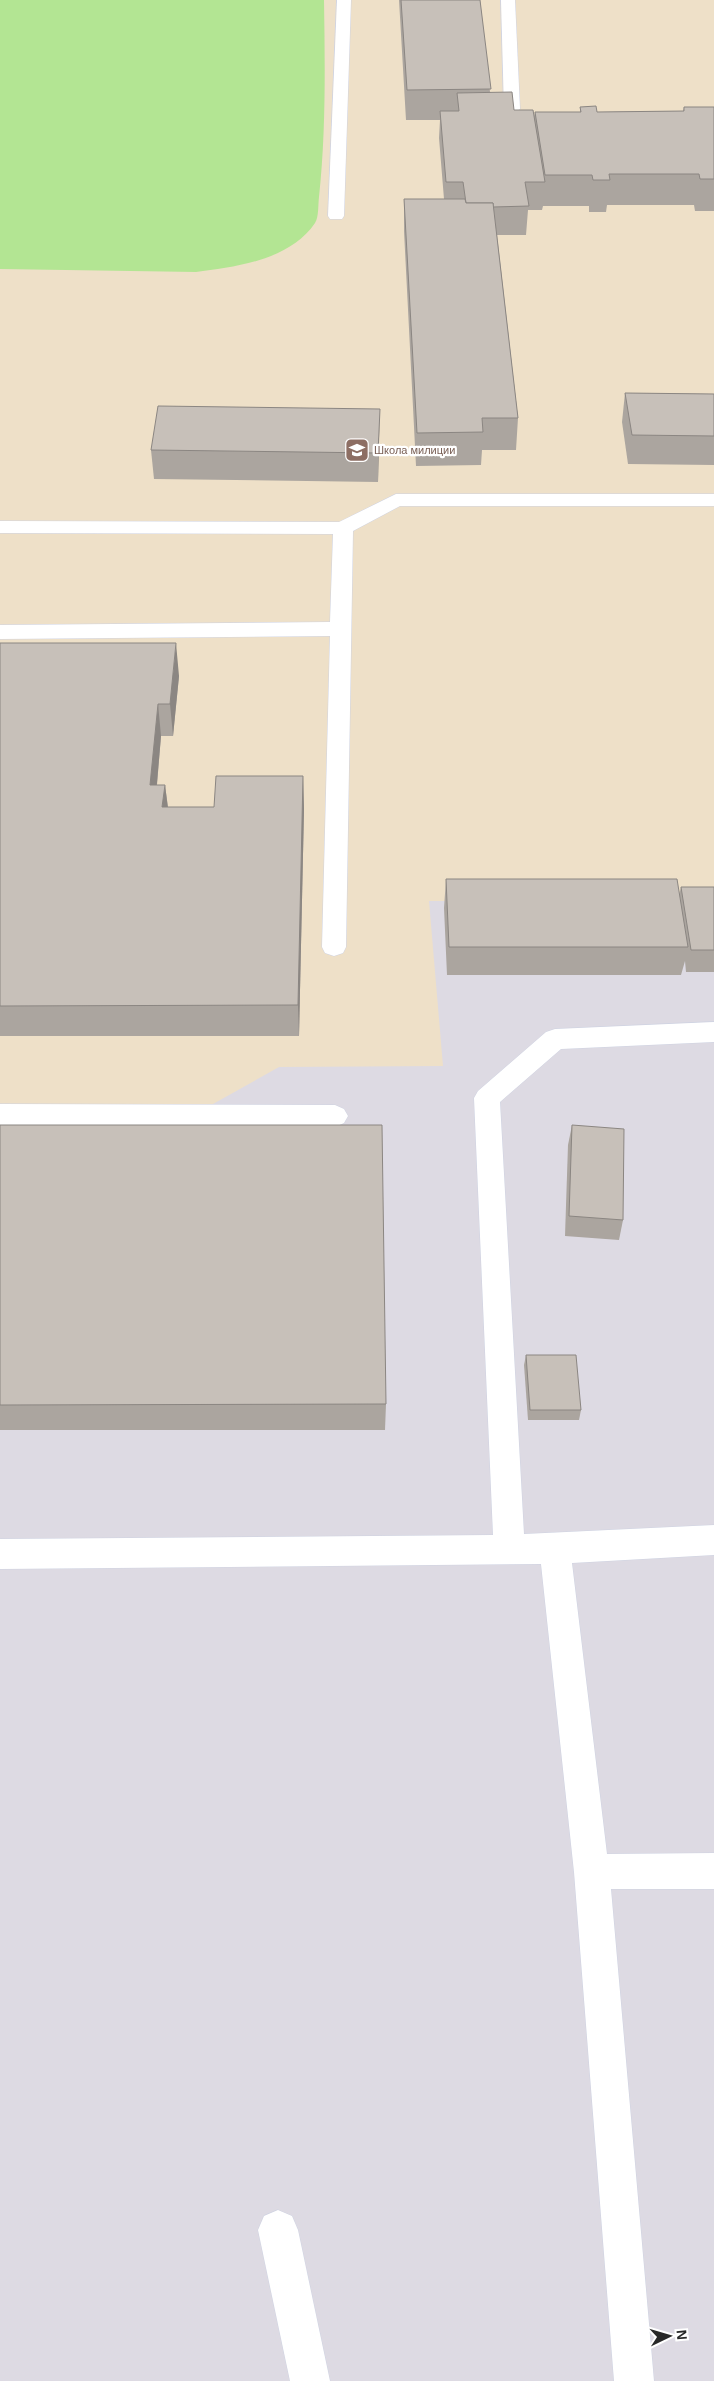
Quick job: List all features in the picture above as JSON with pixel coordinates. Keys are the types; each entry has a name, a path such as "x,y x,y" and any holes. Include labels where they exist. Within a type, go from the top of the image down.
{"street":[{"path":"336,216 344,0"},
{"path":"508,0 512,109"},
{"path":"0,527 343,528 396,500 714,500"},
{"path":"334,947 343,528"},
{"path":"0,632 340,629"},
{"path":"509,1549 486,1098 555,1039 714,1032"},
{"path":"0,1115 335,1116"},
{"path":"0,1554 555,1549 714,1540"},
{"path":"555,1549 592,1872 634,2381"},
{"path":"592,1872 714,1871"},
{"path":"278,2230 310,2381"}],"shaded area":[{"path":"0,0 714,0 714,2381 0,2381"},
{"name":"Школа милиции","path":"0,0 714,0 714,901 429,901 443,1066 279,1067 204,1109 0,1109"}],"green space":[{"path":"0,0 324,0 324,123 318,210 315,223 304,236 291,246 277,253 245,264 212,270 196,272 0,269"}],"building":[{"path":"401,0 480,0 491,89 407,90"},
{"path":"512,92 514,110 533,110 545,182 525,182 529,206 493,207 493,203 466,203 463,182 446,182 440,111 459,111 457,93"},
{"path":"596,106 597,112 684,111 684,107 714,107 714,179 700,179 699,174 609,174 610,180 593,180 592,175 545,175 535,112 581,112 580,107"},
{"path":"404,199 465,199 466,203 493,203 518,418 482,418 483,432 417,433"},
{"path":"625,393 714,394 714,436 632,435"},
{"path":"158,406 380,409 378,453 151,450"},
{"path":"0,643 176,643 170,704 158,704 150,785 165,785 162,807 214,807 216,776 303,776 298,1005 0,1006"},
{"path":"446,879 677,879 688,947 449,947"},
{"path":"681,887 714,887 714,950 691,950"},
{"path":"0,1125 382,1125 386,1404 0,1405"},
{"path":"572,1125 624,1129 623,1220 569,1216"},
{"path":"526,1355 576,1355 581,1410 530,1410"}],"place":[{"name":"Школа милиции","path":"357,450"}]}
